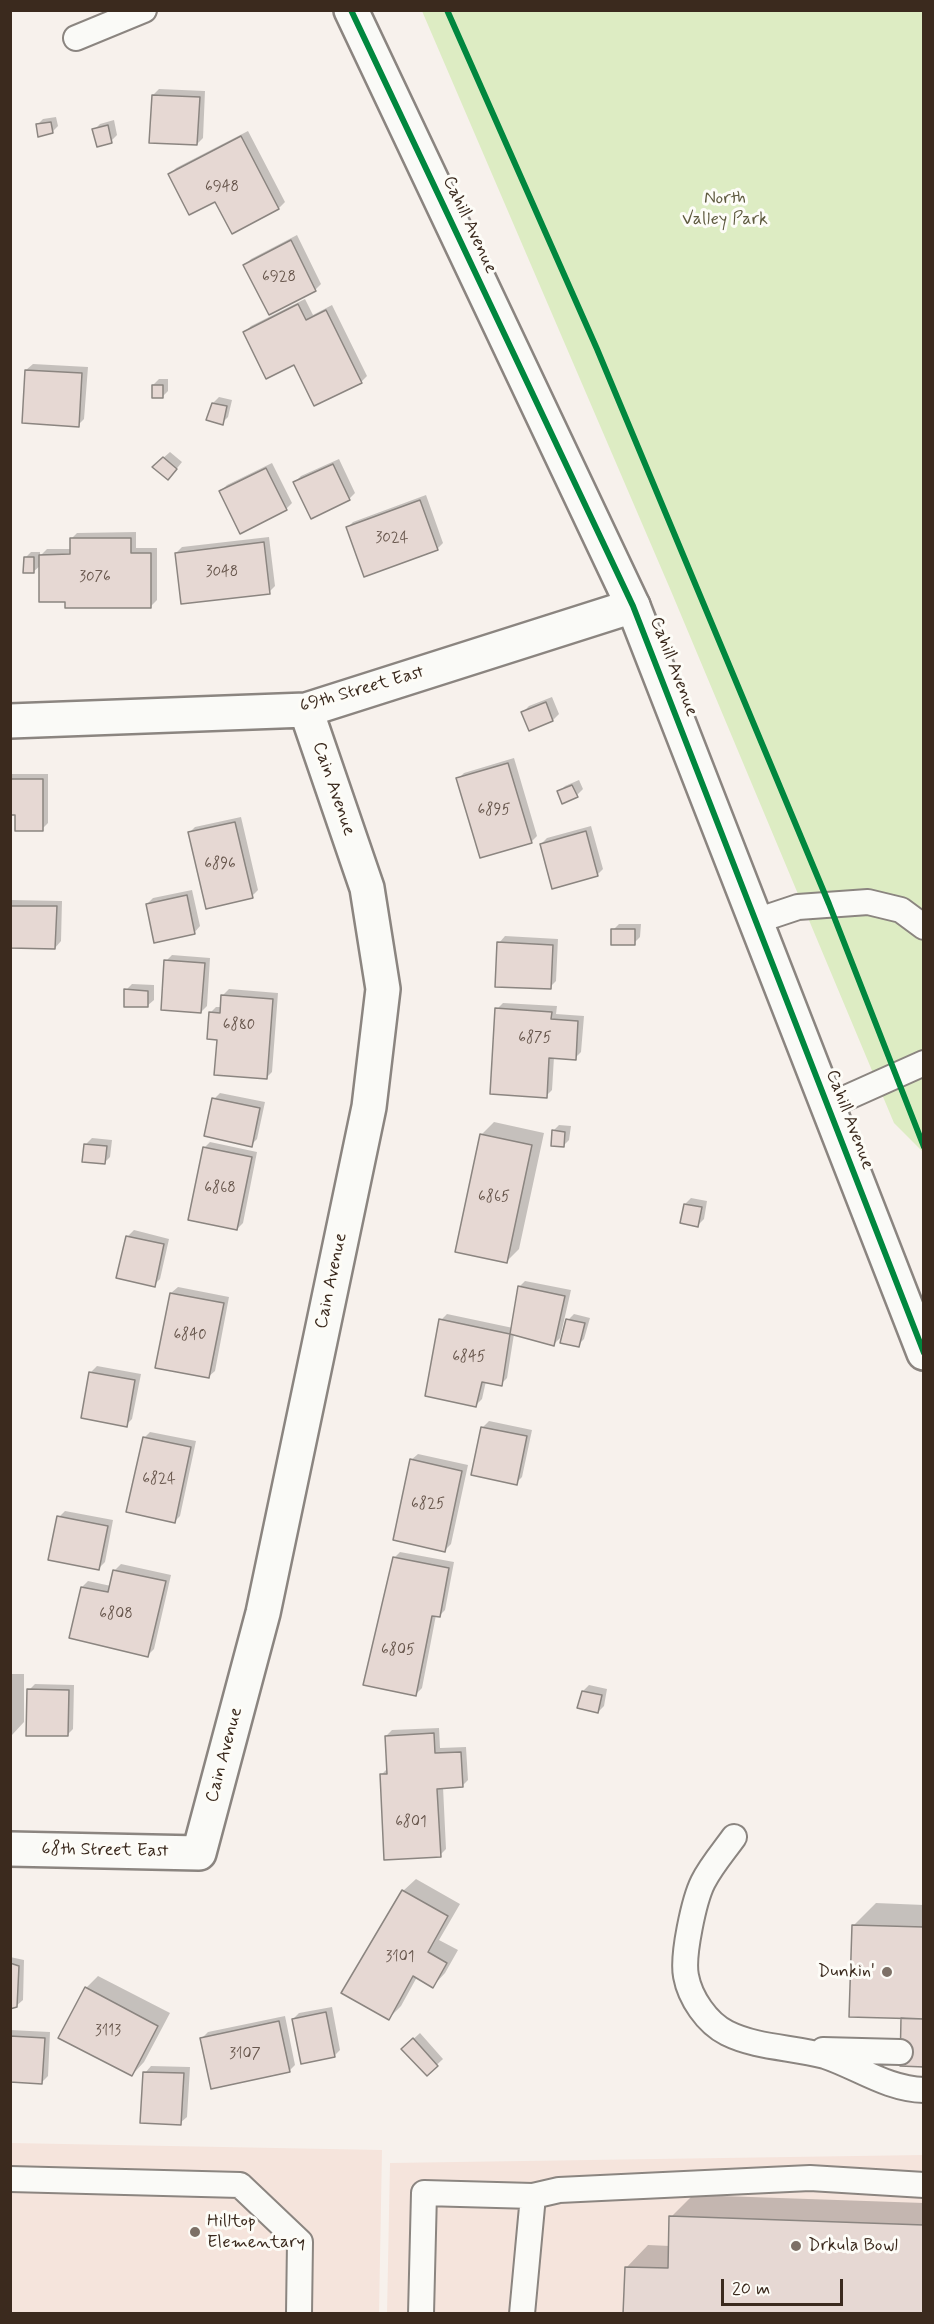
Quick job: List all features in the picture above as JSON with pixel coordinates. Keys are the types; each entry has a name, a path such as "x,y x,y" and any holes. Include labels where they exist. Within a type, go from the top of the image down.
{"street":[{"name":"Cahill Avenue","path":"351,10 633,606 924,1353"},
{"name":"69th Street East","path":"10,721 306,710 633,606"},
{"name":"Cain Avenue","path":"199,1853 263,1613 369,1107 383,989 367,888 306,710"},
{"name":"68th Street East","path":"10,1849 199,1853"}],"lane":[{"path":"76,39 144,10"},
{"path":"756,921 798,907 868,902 901,910 924,927"},
{"path":"828,1106 924,1063"},
{"path":"734,1837 704,1880 695,1903 686,1965 688,1985 705,2016 723,2031 745,2040 800,2049 900,2052"},
{"path":"800,2049 840,2062 883,2081 924,2090"},
{"path":"422,2313 424,2193 533,2196 560,2190 810,2178 924,2185"},
{"path":"10,2179 240,2185 300,2242 299,2313"},
{"path":"522,2313 533,2196"}],"shaded area":[{"name":"Hilltop Elementary","path":"11,2143 382,2150 379,2313 11,2314"},
{"path":"923,2155 923,2313 387,2314 390,2163"}],"green space":[{"name":"North Valley Park","path":"422,11 923,11 923,1152 894,1123 671,591"}],"building":[{"path":"152,95 200,97 197,145 149,143"},
{"path":"51,122 53,133 38,137 36,124"},
{"path":"108,125 112,143 97,147 92,129"},
{"path":"241,136 279,209 232,234 215,202 189,215 168,174"},
{"path":"291,240 316,291 269,315 243,265"},
{"path":"298,304 306,320 326,310 362,383 314,406 294,365 266,379 243,332"},
{"path":"25,370 82,373 79,427 22,423"},
{"path":"152,385 163,385 163,398 152,398"},
{"path":"212,403 227,406 223,425 206,420"},
{"path":"163,457 177,469 168,480 152,467"},
{"path":"333,464 350,500 311,519 293,482"},
{"path":"266,468 287,510 240,534 219,491"},
{"path":"420,500 438,550 364,577 346,527"},
{"path":"70,538 131,538 131,553 151,553 151,608 65,608 65,602 39,602 39,555 70,554"},
{"path":"264,542 270,594 181,604 175,553"},
{"path":"24,557 34,557 34,573 23,573"},
{"path":"546,702 553,721 529,731 521,712"},
{"path":"508,763 532,843 480,858 456,778"},
{"path":"10,779 43,779 43,831 15,831 15,815 10,815"},
{"path":"572,785 578,797 562,804 557,791"},
{"path":"235,822 253,898 206,909 188,832"},
{"path":"586,831 598,876 552,889 540,844"},
{"path":"187,895 195,934 154,943 146,904"},
{"path":"10,906 57,906 55,949 10,948"},
{"path":"611,929 635,929 635,945 611,945"},
{"path":"497,942 553,945 551,989 495,987"},
{"path":"164,960 205,963 201,1013 161,1010"},
{"path":"124,989 148,991 148,1007 124,1007"},
{"path":"221,995 273,999 267,1079 214,1075 217,1040 207,1039 209,1012 220,1013"},
{"path":"495,1008 552,1012 551,1019 578,1021 576,1060 549,1058 547,1098 490,1094"},
{"path":"212,1098 260,1108 252,1147 204,1136"},
{"path":"552,1130 565,1132 564,1147 551,1146"},
{"path":"480,1134 532,1145 507,1263 455,1252"},
{"path":"84,1144 107,1146 105,1164 82,1162"},
{"path":"203,1147 252,1157 237,1230 188,1220"},
{"path":"684,1204 702,1207 698,1227 680,1223"},
{"path":"126,1236 164,1244 155,1287 116,1278"},
{"path":"518,1286 565,1296 554,1346 510,1334"},
{"path":"170,1293 224,1303 209,1378 155,1368"},
{"path":"439,1319 510,1334 502,1386 482,1382 476,1407 425,1396"},
{"path":"566,1319 585,1323 579,1347 560,1343"},
{"path":"89,1372 135,1380 127,1427 81,1418"},
{"path":"481,1427 527,1436 517,1485 471,1475"},
{"path":"143,1437 191,1447 175,1523 126,1512"},
{"path":"410,1459 462,1471 445,1552 393,1540"},
{"path":"57,1516 108,1526 99,1570 48,1560"},
{"path":"393,1557 449,1568 440,1617 432,1616 416,1696 363,1685"},
{"path":"113,1570 166,1581 148,1657 69,1638 81,1587 108,1592"},
{"path":"27,1689 69,1690 68,1736 26,1736"},
{"path":"582,1691 602,1695 598,1713 577,1708"},
{"path":"434,1733 435,1753 461,1752 463,1787 437,1789 441,1857 384,1860 380,1774 387,1774 385,1736"},
{"path":"402,1890 448,1916 428,1952 447,1963 433,1988 413,1976 389,2020 341,1993"},
{"name":"Dunkin'","path":"852,1925 924,1927 924,2019 849,2017"},
{"path":"10,1963 19,1966 17,2007 10,2009"},
{"path":"85,1987 158,2026 132,2076 58,2038"},
{"path":"326,2012 335,2057 301,2064 292,2019"},
{"path":"901,2018 924,2019 924,2067 900,2066"},
{"path":"279,2021 290,2072 211,2089 200,2038"},
{"path":"10,2036 45,2038 42,2084 10,2082"},
{"path":"413,2038 438,2066 427,2076 401,2049"},
{"path":"143,2072 184,2073 181,2125 140,2123"},
{"name":"Drkula Bowl","path":"669,2216 924,2225 924,2314 623,2314 625,2267 668,2268"}],"cycle path":[{"path":"351,10 633,606 924,1353"},
{"path":"447,10 597,349 829,904 924,1147"}],"place":[{"name":"Dunkin'","path":"887,1972"},
{"name":"Hilltop Elementary","path":"195,2232"},
{"name":"Drkula Bowl","path":"796,2246"}]}
